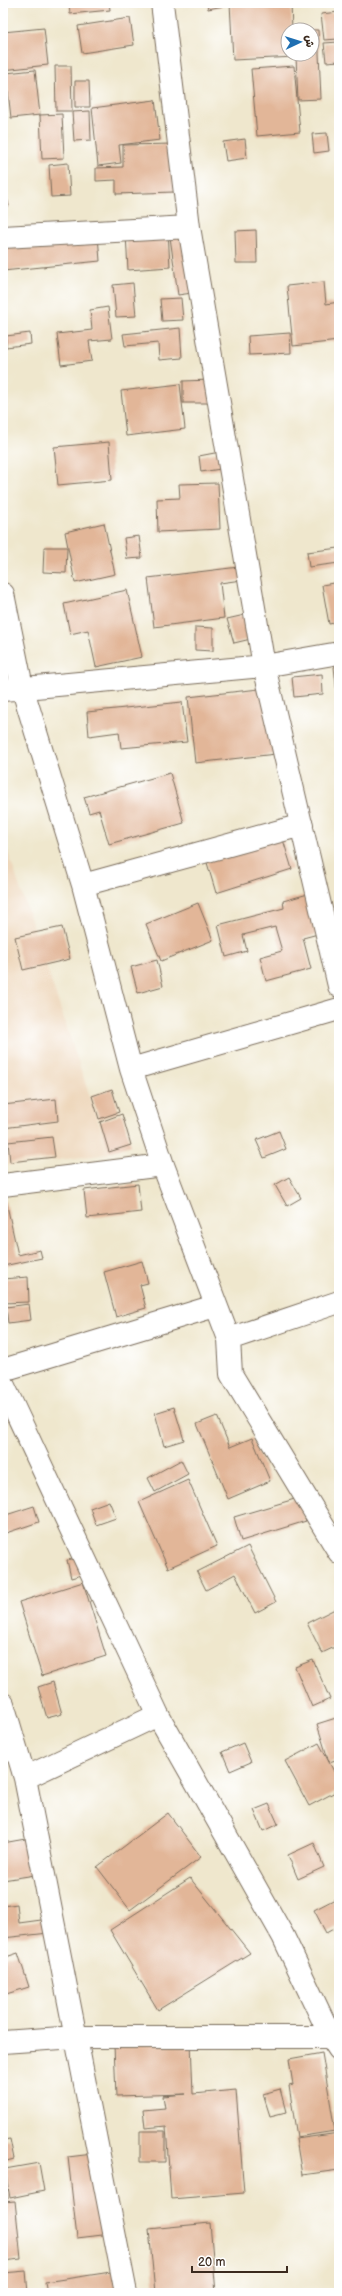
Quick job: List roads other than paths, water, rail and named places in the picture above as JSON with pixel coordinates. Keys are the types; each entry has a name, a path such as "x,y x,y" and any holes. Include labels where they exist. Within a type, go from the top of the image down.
{"street":[{"path":"162,3 189,227 264,666 339,986"},
{"path":"3,237 189,227"},
{"path":"3,594 13,689 83,885 131,1069 162,1165 229,1339 231,1374 339,1552"},
{"path":"13,689 264,666 339,653"},
{"path":"83,885 302,825"},
{"path":"131,1069 339,1009"},
{"path":"3,1185 162,1165"},
{"path":"229,1339 339,1302"},
{"path":"3,1370 216,1306"},
{"path":"3,1384 158,1715 283,1936 335,2043 76,2037 3,2042"},
{"path":"3,1704 25,1778 126,2293"},
{"path":"25,1778 158,1715"}]}
